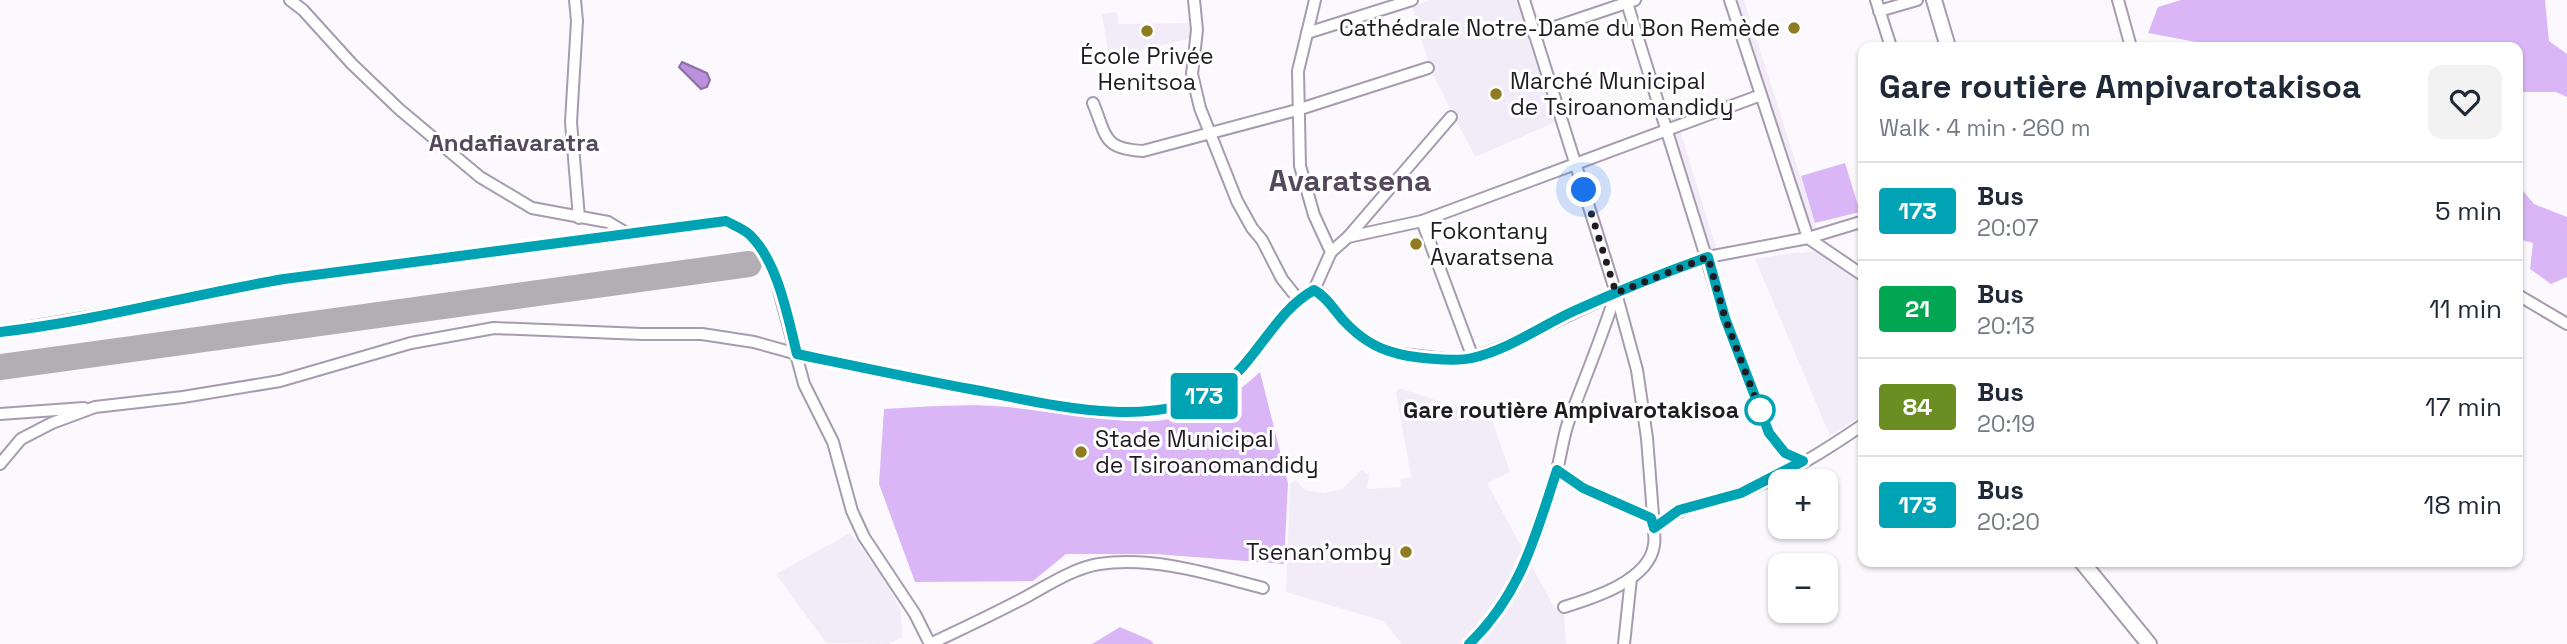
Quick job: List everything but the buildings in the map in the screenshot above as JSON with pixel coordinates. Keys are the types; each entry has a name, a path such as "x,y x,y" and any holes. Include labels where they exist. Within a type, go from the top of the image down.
{"main road":[{"path":"1934,0 1947,42"},
{"path":"2086,567 2148,644"}],"street":[{"path":"290,0 303,10 352,64 399,109 480,177 533,208 608,222 628,234"},
{"path":"575,0 577,21 570,122 579,218"},
{"path":"1194,0 1197,30 1192,74 1200,108 1237,201 1262,240 1282,279 1298,299"},
{"path":"1315,0 1298,71 1300,166 1314,215 1331,252"},
{"path":"1307,33 1412,0"},
{"path":"1524,0 1616,293 1637,370 1647,438 1653,523 1654,546 1647,563 1631,578 1597,597 1563,607"},
{"path":"1730,0 1808,238 1858,272"},
{"path":"1889,42 1878,6 1917,0"},
{"path":"2118,0 2130,42"},
{"path":"1534,34 1631,1 1725,318 1769,433 1785,453 1803,461"},
{"path":"1093,103 1109,143 1121,150 1143,151 1297,110 1428,68"},
{"path":"1348,237 1422,221 1761,95"},
{"path":"0,414 183,397 280,381 411,344 494,328 702,334 754,342 797,354 1082,411 1157,410 1185,404 1217,389 1236,373 1298,299 1314,290 1331,252 1348,237 1451,117"},
{"path":"0,332 136,309 270,282 726,221 750,234 765,255 776,279 804,384 833,442 852,511 864,537 915,614 930,644 977,623 1070,574 1096,564 1132,562 1183,568 1262,587"},
{"path":"1422,221 1473,358"},
{"path":"1314,290 1322,294 1345,322 1366,341 1393,353 1454,360 1473,358 1616,293 1708,257 1808,238 1858,223"},
{"path":"1469,644 1484,629 1509,595 1527,562 1557,470 1567,426 1616,293"},
{"path":"2523,298 2567,324"},
{"path":"0,464 21,439 52,423 95,407"},
{"path":"1653,523 1679,510 1741,493 1827,449 1858,428"},
{"path":"1557,470 1583,488 1653,523"},
{"path":"1624,644 1631,578"}],"shaded area":[{"path":"1430,0 1529,0 1537,26 1618,0 1646,0 1632,4 1669,120 1752,91 1724,0 1744,0 1818,232 1805,236 1761,102 1680,130 1717,251 1702,254 1666,137 1583,169 1572,164 1558,121 1475,157 1430,69 1412,6","holes":["1624,7 1662,126 1577,158 1538,36"]},
{"path":"2181,0 2545,0 2549,41 2567,54 2567,97 2556,92 2523,92 2523,42 2196,42 2148,33 2158,7"},
{"name":"École Privée Henitsoa","path":"1117,12 1118,24 1189,23 1192,38 1109,58 1102,14"},
{"path":"682,62 707,73 710,80 707,87 701,89 679,67"},
{"path":"1845,163 1858,212 1815,223 1801,176"},
{"path":"2523,191 2534,204 2567,217 2567,277 2551,284 2530,269 2533,243 2523,240"},
{"path":"1819,251 1858,279 1858,418 1830,436 1755,259"},
{"name":"Stade Municipal de Tsiroanomandidy","path":"1260,372 1288,483 1284,564 1155,554 1066,554 1033,581 915,582 879,484 884,409 992,406 1100,419 1156,421 1185,415 1214,404 1235,393"},
{"name":"Tsenan'omby","path":"1399,388 1469,411 1487,405 1510,472 1487,483 1554,607 1564,611 1566,644 1402,644 1383,621 1286,592 1290,484 1296,480 1305,490 1324,493 1342,489 1362,470 1369,475 1367,489 1401,487 1400,479 1411,477 1396,392"},
{"path":"850,533 883,577 901,611 902,637 889,644 826,643 776,574"},
{"path":"1120,627 1150,640 1154,644 1092,644"}],"taxiway":[{"path":"0,367 749,264"}],"bus line":[{"name":"173","path":"0,332 136,309 284,279 726,221 750,234 765,255 776,279 797,354 1082,411 1157,410 1185,404 1217,389 1236,373 1298,299 1314,290 1322,294 1345,322 1366,341 1393,353 1454,360 1473,358 1504,346 1574,311 1663,272 1708,257 1725,318 1769,433 1785,453 1803,461 1741,493 1679,510 1654,528 1651,518 1583,488 1557,470 1527,562 1509,595 1484,629 1469,644"}],"place":[{"name":"Cathédrale Notre-Dame du Bon Remède","path":"1794,28"},
{"name":"École Privée Henitsoa","path":"1147,31"},
{"name":"Marché Municipal de Tsiroanomandidy","path":"1496,94"},
{"name":"Fokontany Avaratsena","path":"1416,244"},
{"name":"Gare routière Ampivarotakisoa","path":"1760,410"},
{"name":"Stade Municipal de Tsiroanomandidy","path":"1081,452"},
{"name":"Tsenan'omby","path":"1406,552"}],"district":[{"name":"Andafiavaratra","path":"514,142"},
{"name":"Avaratsena","path":"1350,180"}],"route":[{"path":"1584,190 1616,293 1663,272 1708,257 1725,318 1761,413 1760,410"}]}
